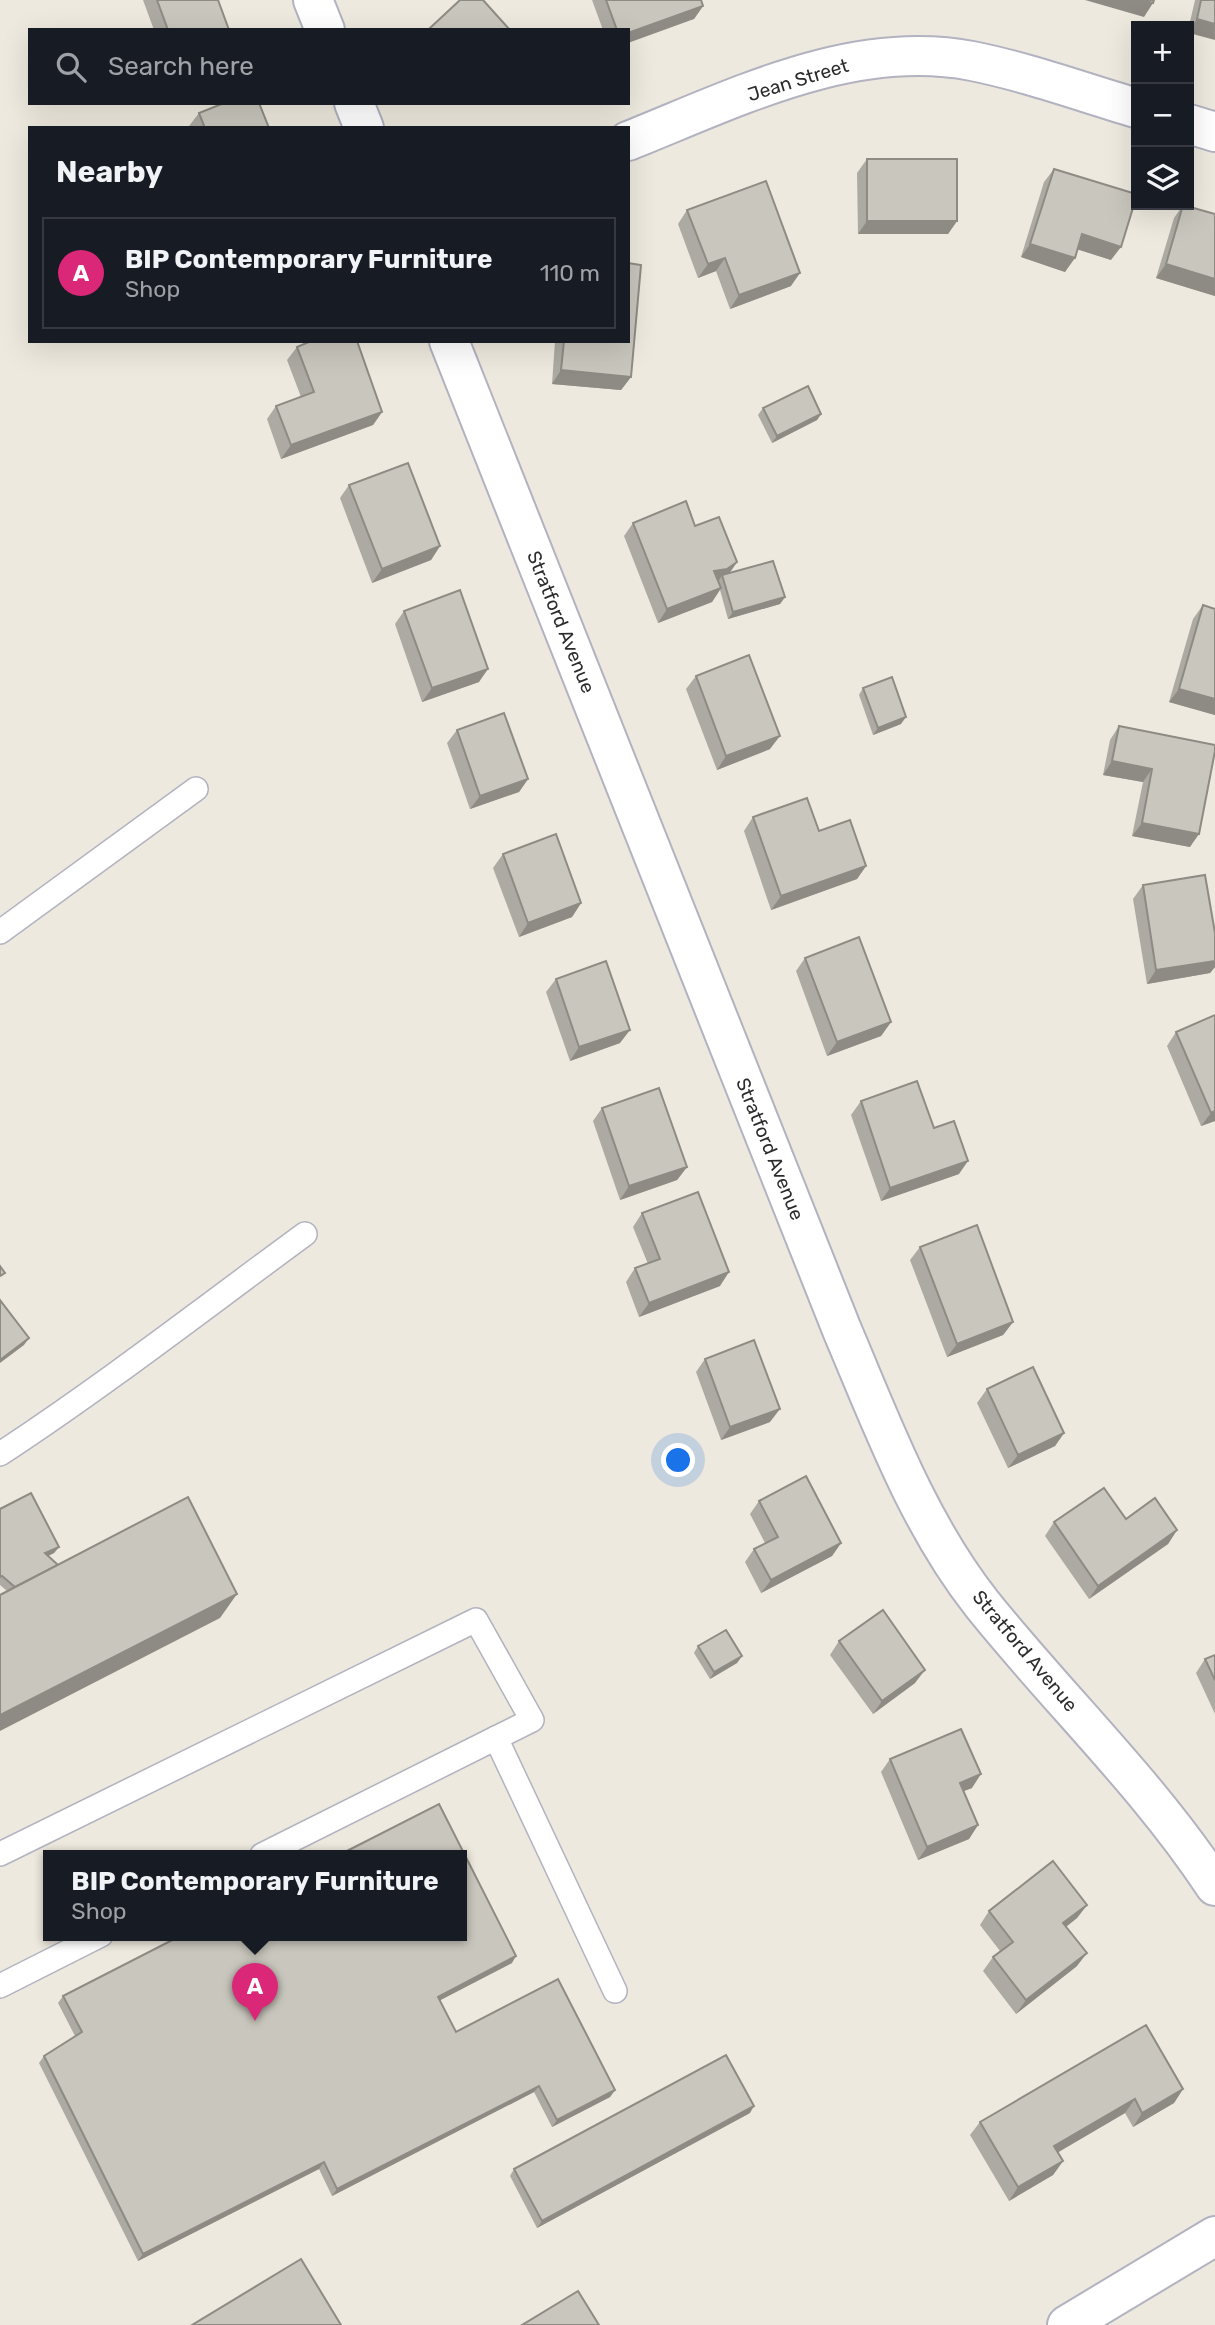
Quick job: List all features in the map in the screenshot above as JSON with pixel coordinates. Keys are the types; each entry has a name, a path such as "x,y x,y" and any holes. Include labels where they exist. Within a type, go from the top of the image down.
{"street":[{"path":"313,0 324,28"},
{"name":"Jean Street","path":"630,140 754,91 830,66 887,57 971,61 1131,107"},
{"path":"355,105 363,126"},
{"path":"1194,126 1215,132"},
{"name":"Stratford Avenue","path":"450,343 837,1317 904,1475 940,1541 981,1603 1145,1790 1215,1886"},
{"path":"1067,2325 1215,2236"}],"lane":[{"path":"0,932 196,789"},
{"path":"0,1454 102,1387 139,1355 306,1234"},
{"path":"0,1854 476,1620 532,1720 272,1850"},
{"path":"496,1738 615,1991"},
{"path":"0,1986 89,1941"}],"building":[{"path":"157,0 218,0 228,28 167,28"},
{"path":"460,0 483,0 508,28 430,28"},
{"path":"606,0 701,0 703,6 630,32 630,28 616,28"},
{"path":"1201,0 1215,0 1215,24 1197,19"},
{"path":"219,105 260,105 268,126 204,126 199,113"},
{"path":"867,159 957,159 957,221 867,221"},
{"path":"1054,169 1131,192 1132,210 1121,247 1082,234 1075,258 1030,244"},
{"path":"766,181 800,273 739,295 725,258 708,264 687,210"},
{"path":"1194,208 1215,214 1215,279 1166,264 1182,210"},
{"path":"630,263 641,265 631,377 561,370 564,343 630,343"},
{"path":"306,343 358,343 382,412 291,445 276,406 314,392 297,347"},
{"path":"808,386 821,414 777,436 763,408"},
{"path":"408,463 440,546 382,569 349,485"},
{"path":"686,501 695,526 719,517 737,562 727,569 714,571 721,588 667,609 633,523"},
{"path":"773,561 785,597 733,612 722,575"},
{"path":"460,590 488,669 432,688 404,611"},
{"path":"1203,605 1215,609 1215,699 1179,689"},
{"path":"749,655 780,736 726,756 696,676"},
{"path":"892,677 906,717 878,728 863,688"},
{"path":"504,713 528,779 480,796 457,730"},
{"path":"1119,726 1215,745 1199,834 1142,823 1152,769 1112,761"},
{"path":"807,798 819,831 850,820 866,866 781,896 753,817"},
{"path":"556,834 581,903 528,923 503,854"},
{"path":"1205,875 1215,933 1215,961 1156,970 1143,885"},
{"path":"859,937 891,1022 837,1042 805,958"},
{"path":"606,961 630,1030 579,1047 556,979"},
{"path":"1215,1015 1215,1111 1211,1113 1176,1032"},
{"path":"917,1081 934,1128 954,1121 968,1161 890,1188 861,1101"},
{"path":"659,1088 687,1167 629,1186 602,1108"},
{"path":"698,1192 729,1272 649,1303 635,1268 660,1259 642,1213"},
{"path":"977,1225 1013,1322 957,1344 920,1247"},
{"path":"0,1300 29,1338 0,1360"},
{"path":"754,1340 780,1409 730,1427 705,1359"},
{"path":"1033,1367 1064,1433 1018,1455 987,1389"},
{"path":"806,1476 841,1543 771,1580 754,1549 778,1537 759,1501"},
{"path":"1104,1488 1126,1519 1155,1498 1177,1530 1098,1586 1054,1522"},
{"path":"31,1493 59,1547 45,1553 58,1565 15,1587 0,1577 0,1509"},
{"path":"188,1497 237,1594 0,1715 0,1595"},
{"path":"883,1610 925,1670 882,1701 839,1641"},
{"path":"726,1630 742,1656 714,1672 698,1646"},
{"path":"1215,1655 1215,1680 1205,1659"},
{"path":"961,1729 981,1774 960,1783 978,1825 927,1847 890,1759"},
{"path":"439,1804 462,1850 349,1850"},
{"path":"467,1859 516,1956 438,1997 456,2032 558,1979 615,2090 557,2120 539,2086 337,2189 324,2162 143,2254 44,2056 82,2032 63,1996 170,1941 467,1941"},
{"path":"1053,1861 1087,1905 1063,1923 1087,1953 1026,2000 993,1957 1013,1942 989,1911"},
{"path":"1146,2025 1183,2089 1142,2113 1135,2099 1054,2146 1063,2161 1018,2187 980,2122"},
{"path":"726,2055 754,2106 542,2221 514,2169"},
{"path":"301,2259 341,2325 192,2325"},
{"path":"578,2291 599,2325 522,2325"}],"place":[{"name":"BIP Contemporary Furniture","path":"255,2021"}]}
